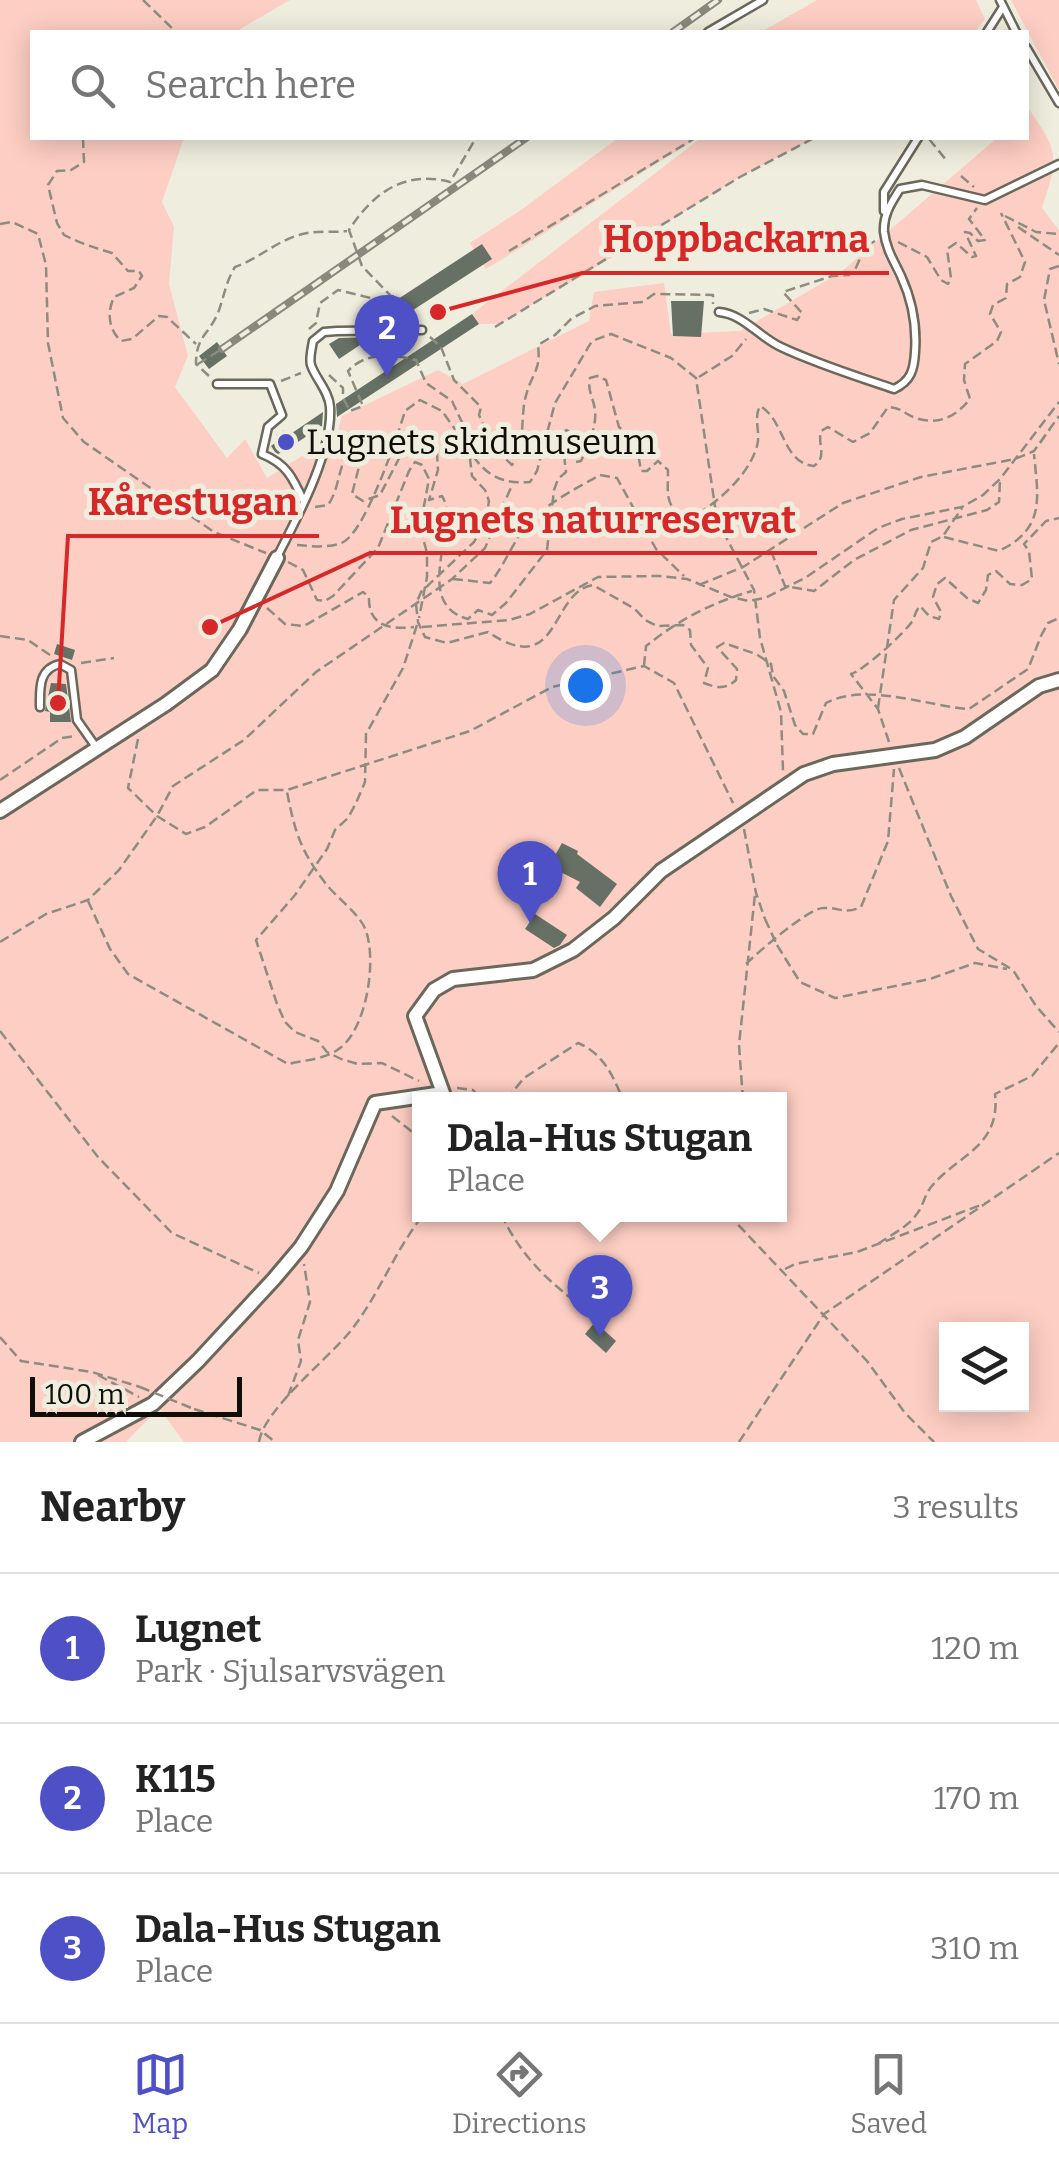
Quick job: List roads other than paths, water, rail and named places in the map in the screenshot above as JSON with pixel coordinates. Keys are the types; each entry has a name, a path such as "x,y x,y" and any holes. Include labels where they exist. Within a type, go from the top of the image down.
{"street":[{"path":"0,810 212,670 240,629 277,558"},
{"path":"443,1092 415,1016 434,990 467,976 533,970 573,950 614,918 660,871 818,768 951,744 1040,686 1059,680"},
{"path":"82,1442 152,1404 198,1361 301,1247 337,1191 376,1102 412,1097"}],"lane":[{"path":"712,30 764,0"},
{"path":"988,30 1002,4"},
{"path":"1002,4 1015,30"},
{"path":"1029,52 1059,103"},
{"path":"719,312 732,313 775,345 808,360 894,389 906,383 913,371 916,324 890,256 884,192 917,140"},
{"path":"884,217 900,189 922,185 985,200 1059,164"},
{"path":"277,558 304,502 328,427 330,406 325,388 308,368 313,341 324,332 422,330"},
{"path":"217,384 270,384 282,414 268,427 262,454 290,470 304,502"},
{"path":"40,707 40,685 45,672 60,664 71,670 77,720 96,748"}],"railway":[{"path":"676,30 718,0"},
{"path":"222,349 523,140"}],"place":[{"name":"Hoppbackarna","path":"438,312"},
{"name":"K115","path":"387,377"},
{"name":"Lugnets skidmuseum","path":"286,442"},
{"name":"Lugnets naturreservat","path":"210,627"},
{"name":"Kårestugan","path":"58,703"},
{"name":"Lugnet","path":"530,923"},
{"name":"Dala-Hus Stugan","path":"600,1337"}]}
